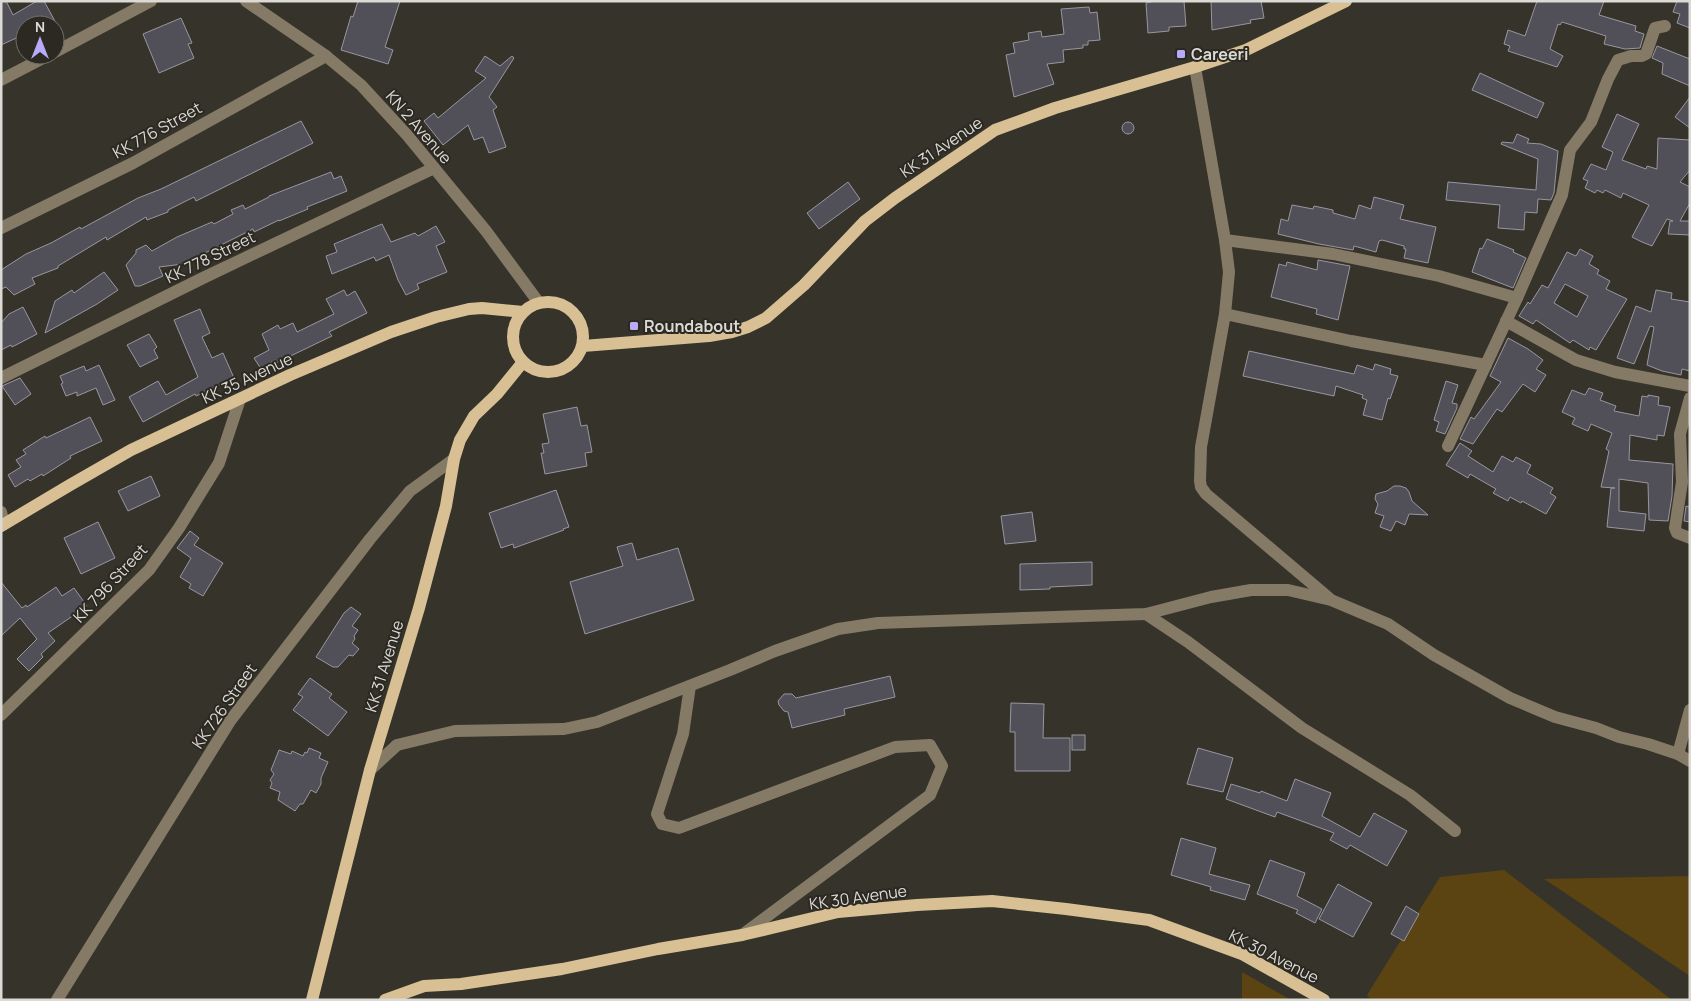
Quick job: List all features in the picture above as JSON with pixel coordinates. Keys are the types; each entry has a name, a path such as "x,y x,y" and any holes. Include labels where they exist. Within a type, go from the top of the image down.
{"main road":[{"name":"KK 31 Avenue","path":"583,346 708,336 748,327 766,318 796,292 865,222 895,198 995,130 1055,108 1246,50 1346,1"},
{"path":"548,301 557,302 573,312 583,327 583,346 574,362 567,368 558,371 540,372 523,362 514,347 514,328 523,312 530,306 548,301"},
{"name":"KK 35 Avenue","path":"2,521 131,450 290,375 391,332 436,317 469,309 482,308 523,312"},
{"name":"KK 31 Avenue","path":"312,1000 370,770 419,608 446,506 454,459 460,440 467,426 497,394 523,362"},
{"name":"KK 30 Avenue","path":"385,1000 424,986 461,984 562,969 742,934 838,912 992,901 1149,920 1242,954 1324,1000"}],"street":[{"path":"65,47 151,1"},
{"name":"KN 2 Avenue","path":"246,1 326,56 361,85 407,135 486,231 539,303"},
{"path":"1448,446 1517,298 1562,195 1570,150 1592,122 1611,72 1618,60 1646,54 1655,28 1665,26"},
{"name":"KK 776 Street","path":"1,228 133,163 326,56"},
{"path":"1,80 30,65"},
{"path":"1195,67 1229,272 1224,314 1201,447 1201,488 1331,600"},
{"name":"KK 778 Street","path":"1,378 205,277 434,168"},
{"path":"1225,240 1333,254 1440,276 1517,298"},
{"path":"1224,314 1351,341 1486,365"},
{"path":"1506,321 1576,360 1615,372 1690,386"},
{"path":"1690,398 1680,434 1682,482 1675,528 1677,533 1690,538"},
{"name":"KK 796 Street","path":"1,715 149,570 180,528 219,462 240,400"},
{"name":"KK 726 Street","path":"57,1000 230,721 370,539 410,491 454,459"},
{"path":"370,770 390,751 402,744 455,731 564,729 597,722 775,650 838,629 870,624 1146,614 1211,597 1251,590 1288,590 1331,600 1388,624 1434,655 1510,698 1555,717 1648,744 1678,754 1690,761"},
{"path":"1146,614 1188,642 1302,728 1410,795 1455,831"},
{"path":"690,686 683,734 657,814 662,824 679,828 895,746 930,745 942,766 930,795 742,934"},
{"path":"1678,754 1690,710"}],"shaded area":[{"path":"1504,870 1672,1000 1371,1000 1367,995 1440,877"},
{"path":"1690,876 1690,976 1544,879"},
{"path":"1242,972 1291,1000 1242,1000"}],"building":[{"path":"1,1 6,1 13,15 37,1 44,1 52,15 15,15 15,39 1,45"},
{"path":"358,1 400,1 385,47 393,50 388,64 341,50 351,16 353,17"},
{"path":"1154,1 1184,1 1186,26 1169,27 1169,31 1148,33 1146,3"},
{"path":"1211,1 1261,1 1264,18 1250,20 1251,23 1212,30"},
{"path":"1537,1 1604,1 1599,15 1636,26 1635,31 1644,34 1640,48 1625,49 1604,44 1606,36 1562,22 1560,25 1558,24 1550,49 1563,56 1557,67 1508,51 1510,46 1504,44 1508,30 1525,36"},
{"path":"1677,1 1690,1 1690,28 1677,23 1680,14 1673,12"},
{"path":"1089,7 1090,13 1097,12 1100,40 1088,41 1088,45 1083,45 1083,48 1063,50 1064,62 1047,64 1054,84 1014,97 1006,55 1015,53 1013,43 1029,40 1028,33 1041,31 1042,37 1064,34 1061,9"},
{"path":"181,18 192,43 188,44 194,58 159,73 143,34"},
{"path":"1657,46 1690,59 1690,86 1662,74 1663,63 1652,58"},
{"path":"485,56 500,66 512,56 514,58 489,97 497,107 493,110 506,147 489,153 483,137 474,140 468,125 443,145 424,121 434,113 438,118 486,78 475,71"},
{"path":"1480,73 1544,103 1537,118 1472,90"},
{"path":"1690,97 1690,128 1675,117"},
{"path":"1617,114 1639,124 1622,160 1646,169 1647,166 1657,169 1658,138 1690,140 1690,170 1680,182 1690,187 1690,203 1680,221 1690,221 1690,235 1668,234 1670,221 1673,221 1667,219 1652,246 1642,242 1632,237 1649,205 1623,193 1621,198 1605,190 1603,193 1597,190 1595,193 1585,188 1588,181 1583,179 1591,164 1606,170 1613,152 1602,147"},
{"path":"301,121 313,143 196,201 194,197 168,210 168,212 147,220 146,217 107,240 106,237 58,266 58,268 32,278 35,284 14,295 6,287 1,289 1,270 26,254 80,227 81,229 138,198 161,189"},
{"path":"1126,122 1130,122 1134,128 1130,134 1126,134 1122,130 1122,126"},
{"path":"1517,134 1529,139 1527,143 1541,144 1558,151 1554,193 1551,200 1538,199 1537,213 1525,212 1524,230 1498,228 1500,205 1446,200 1448,182 1536,190 1538,159 1501,144 1502,142 1513,143"},
{"path":"331,172 334,179 341,176 347,191 254,232 253,229 183,264 159,267 163,276 140,286 135,286 126,265 136,253 136,250 146,245 152,251 177,237 212,222 214,224 233,214 231,210 243,205 245,209 269,196"},
{"path":"848,182 860,199 819,229 807,213"},
{"path":"1374,197 1404,205 1400,219 1436,227 1428,263 1404,258 1406,249 1404,249 1404,246 1382,240 1379,241 1376,252 1354,246 1353,250 1319,244 1278,234 1281,219 1288,221 1292,205 1313,209 1314,206 1333,210 1333,213 1355,219 1359,205 1371,209"},
{"path":"382,224 391,242 415,233 418,236 436,226 445,242 436,246 447,272 417,284 419,289 406,295 389,255 376,261 374,257 332,274 326,256 337,252 334,244"},
{"path":"1487,239 1514,250 1513,252 1526,258 1513,288 1472,272 1480,248 1482,249"},
{"path":"1580,249 1593,256 1589,264 1599,270 1597,274 1610,281 1606,289 1627,299 1596,350 1590,347 1589,350 1573,340 1570,343 1536,320 1533,324 1519,316 1528,302 1530,304 1542,285 1548,288 1567,252 1576,256","holes":["1565,284 1588,296 1577,317 1554,303"]},
{"path":"1318,260 1350,266 1338,320 1316,314 1317,309 1271,297 1279,264 1286,266 1287,262 1317,270"},
{"path":"104,272 118,290 45,333 55,301 72,290 74,293"},
{"path":"344,290 347,296 355,291 367,313 329,332 332,336 276,363 275,360 261,369 254,358 269,350 262,334 278,325 280,329 293,323 297,332 334,314 326,299"},
{"path":"1656,290 1672,293 1671,299 1690,302 1690,371 1682,369 1681,375 1662,371 1647,365 1654,327 1650,326 1634,364 1617,358 1636,306 1651,312"},
{"path":"23,307 37,334 12,347 11,345 1,350 1,323 9,314"},
{"path":"200,309 210,333 202,337 212,358 223,353 234,378 196,396 195,394 143,422 129,397 158,381 166,395 198,377 174,320"},
{"path":"149,334 157,347 154,350 158,358 140,367 127,345"},
{"path":"1508,338 1543,360 1536,369 1546,375 1535,392 1523,384 1502,412 1497,409 1473,444 1460,439 1471,417 1474,419 1501,382 1490,376"},
{"path":"1249,351 1354,374 1357,365 1373,370 1375,364 1391,369 1390,374 1398,376 1390,399 1388,398 1382,420 1363,415 1367,400 1362,398 1363,395 1336,386 1334,396 1243,376"},
{"path":"99,365 115,400 103,405 96,388 77,396 77,392 66,396 60,376 84,366 86,371"},
{"path":"20,378 31,394 15,405 2,386"},
{"path":"1446,381 1458,385 1452,403 1457,404 1457,408 1445,434 1436,431 1439,422 1434,420"},
{"path":"1589,388 1603,393 1600,400 1616,406 1614,411 1639,416 1642,396 1648,397 1648,395 1659,397 1658,405 1670,407 1664,436 1657,435 1657,440 1630,435 1629,460 1673,464 1672,496 1668,521 1649,520 1648,483 1619,479 1619,511 1646,514 1644,531 1607,527 1611,488 1615,488 1601,487 1609,451 1606,449 1612,433 1591,424 1588,431 1572,424 1575,418 1562,412 1572,390 1585,395"},
{"path":"577,407 581,426 587,425 592,452 585,453 587,466 545,474 541,453 544,453 542,444 549,443 543,414"},
{"path":"90,417 102,441 70,456 71,458 43,476 42,474 30,481 28,479 15,487 8,475 21,467 16,460 26,454 23,450 45,436 46,438"},
{"path":"1460,443 1472,451 1468,456 1493,472 1502,456 1513,462 1516,457 1531,465 1527,473 1553,488 1550,493 1556,497 1546,514 1522,501 1521,503 1510,497 1508,501 1493,493 1496,489 1470,474 1468,478 1446,465"},
{"path":"151,476 160,496 128,511 118,491"},
{"path":"1394,486 1406,488 1412,501 1428,515 1409,514 1405,525 1396,521 1391,531 1380,527 1384,516 1375,513 1378,504 1375,499 1376,494 1387,491"},
{"path":"556,490 569,527 514,548 513,544 501,548 489,513"},
{"path":"1686,506 1690,507 1690,522 1684,521"},
{"path":"1032,512 1036,541 1005,544 1001,516"},
{"path":"98,522 115,558 81,574 64,538"},
{"path":"190,531 199,538 194,545 223,563 203,596 189,588 191,584 180,577 191,558 177,548"},
{"path":"632,543 637,560 678,548 694,600 585,634 570,582 623,566 617,547"},
{"path":"1092,562 1092,585 1020,590 1020,564"},
{"path":"1,582 22,608 26,605 27,607 56,587 62,596 74,588 87,606 48,633 55,641 41,654 43,657 29,671 17,659 37,639 20,618 1,636"},
{"path":"351,607 361,614 352,626 358,630 352,643 359,649 353,656 349,655 338,667 333,667 316,657 344,613"},
{"path":"890,676 895,697 844,709 845,715 792,728 788,712 784,711 778,701 784,694 792,694 796,698"},
{"path":"310,678 332,694 329,698 347,712 328,736 293,710 303,697 298,694"},
{"path":"1011,703 1044,704 1043,738 1070,738 1070,771 1015,771 1015,732 1010,732"},
{"path":"1072,735 1085,735 1085,750 1072,750"},
{"path":"309,748 321,753 319,758 328,762 316,793 311,790 303,804 300,804 295,811 278,800 280,792 270,788 272,783 270,780 274,774 271,770 279,750 291,754 292,751 303,756"},
{"path":"1198,748 1233,758 1223,792 1187,784"},
{"path":"1295,779 1331,793 1322,816 1360,837 1374,813 1407,831 1387,866 1350,845 1347,849 1330,840 1334,833 1277,812 1275,817 1226,799 1231,784 1260,793 1261,791 1287,801"},
{"path":"1181,838 1216,848 1209,874 1250,885 1245,900 1210,890 1211,887 1171,875"},
{"path":"1270,860 1305,873 1297,896 1322,909 1315,923 1296,913 1298,910 1257,894"},
{"path":"1338,884 1372,903 1353,937 1319,919"},
{"path":"1406,906 1419,914 1404,941 1391,934"}],"place":[{"name":"Careeri","path":"1181,54"},
{"name":"Roundabout","path":"634,326"}]}
